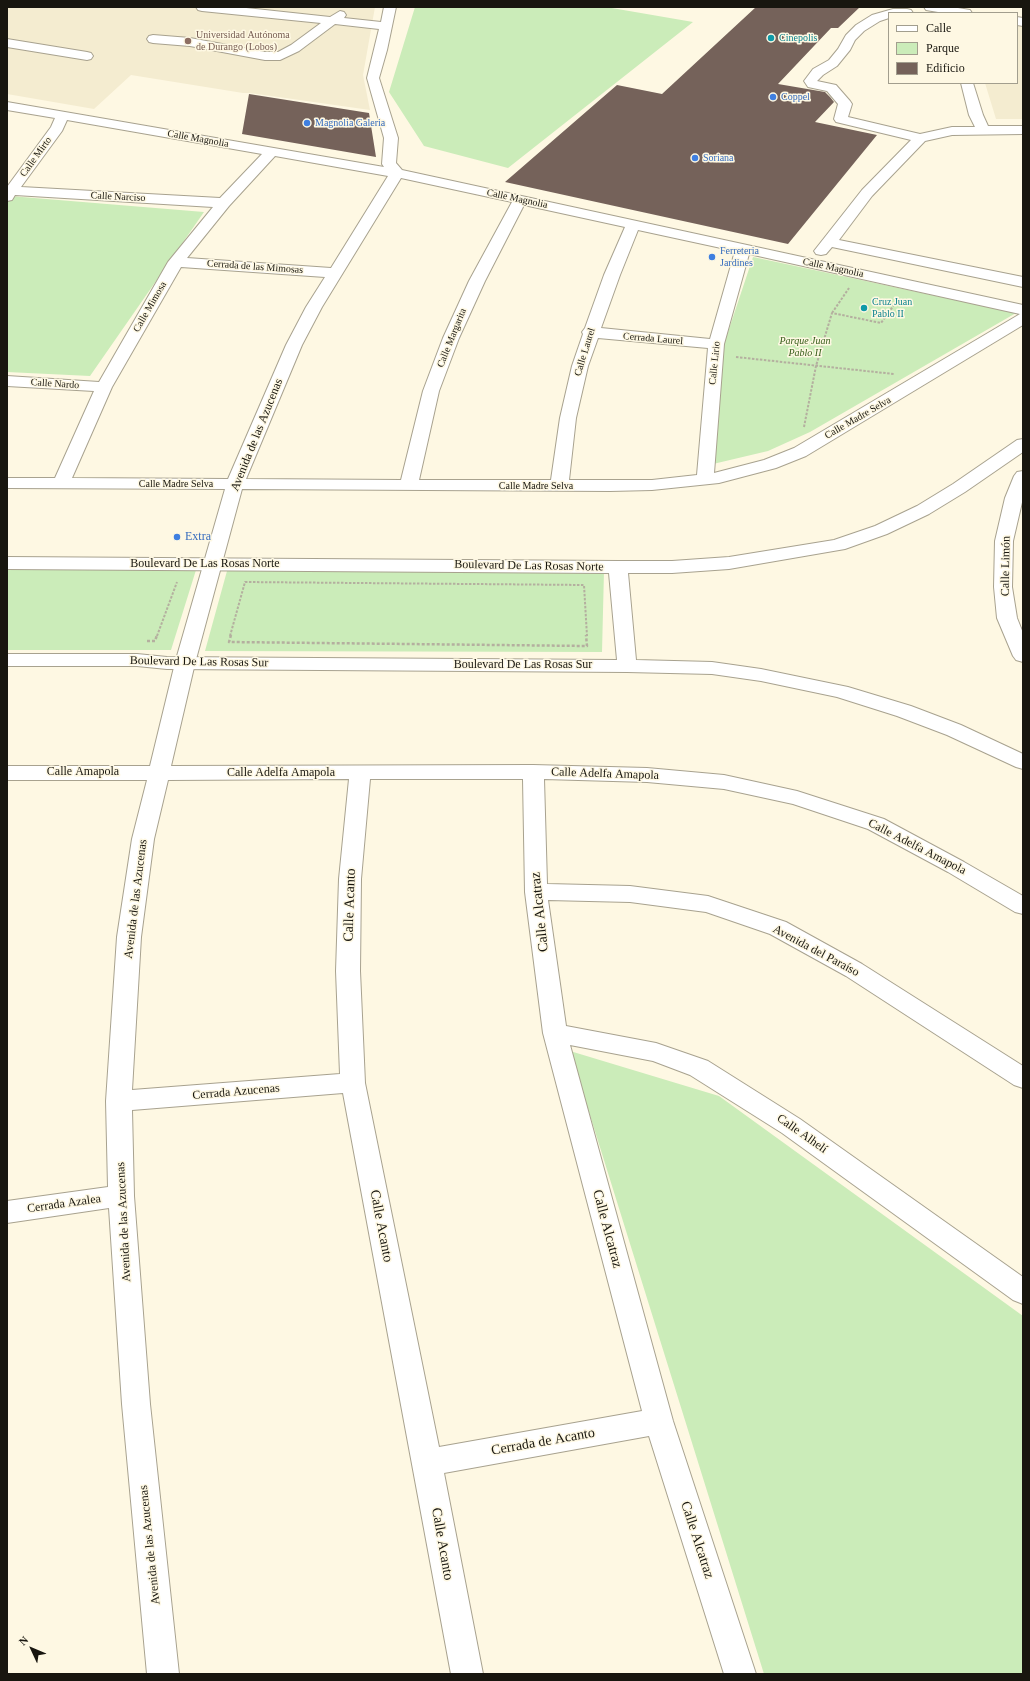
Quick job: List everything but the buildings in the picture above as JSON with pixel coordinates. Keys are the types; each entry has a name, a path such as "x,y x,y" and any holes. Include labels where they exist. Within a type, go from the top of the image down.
{"street":[{"path":"202,7 344,16 388,17 373,78 391,138 389,164 397,173"},
{"path":"254,7 276,12"},
{"path":"930,7 955,12"},
{"path":"888,14 876,18 860,28 850,38 844,50 834,62 818,72 810,82 831,88 840,98 845,104 841,119 920,138 952,131 1023,130"},
{"path":"153,39 184,42 274,57 285,54 344,16"},
{"path":"7,43 87,56"},
{"path":"967,84 976,115 983,130"},
{"name":"Calle Magnolia","path":"7,106 397,173 1023,310"},
{"name":"Calle Mirto","path":"9,194 57,128 63,116"},
{"path":"811,264 867,193 920,138"},
{"name":"Calle Mimosa","path":"61,484 104,387 176,262 224,203 271,152"},
{"name":"Avenida de las Azucenas","path":"163,1674 136,1404 121,1196 119,1101 129,937 143,839 185,663 235,484 294,344 314,307 397,173"},
{"name":"Calle Narciso","path":"9,194 224,203"},
{"name":"Calle Margarita","path":"409,485 431,391 448,346 477,281 520,200"},
{"name":"Calle Laurel","path":"559,486 568,418 580,366 590,332 612,274 633,225"},
{"path":"828,242 1023,283 1006,306"},
{"name":"Calle Lirio","path":"705,480 716,344 743,249"},
{"name":"Cerrada de las Mimosas","path":"176,262 335,273"},
{"name":"Calle Madre Selva","path":"7,483 610,486 705,480 742,473 800,452 1023,318"},
{"name":"Cerrada Laurel","path":"590,332 716,344"},
{"name":"Calle Nardo","path":"7,381 104,387"},
{"name":"Boulevard De Las Rosas Norte","path":"7,563 672,567 729,563 838,545 881,530 923,510 959,488 1023,444"},
{"name":"Calle Limón","path":"1023,476 1014,498 1004,541 1003,587 1015,618 1023,656"},
{"path":"618,567 627,666"},
{"name":"Boulevard De Las Rosas Sur","path":"7,660 137,660 185,663 712,668 761,675 841,691 904,711 947,728 1023,762"},
{"name":"Calle Amapola","path":"7,773 159,772"},
{"name":"Calle Adelfa Amapola","path":"159,772 533,772 647,775 724,782 797,798 876,824 956,867 1023,906"},
{"name":"Calle Alcatraz","path":"533,772 536,892 555,1033 659,1420 740,1674"},
{"name":"Calle Acanto","path":"360,773 350,879 348,971 353,1083 427,1463 466,1674"},
{"name":"Avenida del Paraíso","path":"536,892 630,894 708,904 778,928 854,970 1023,1078"},
{"name":"Calle Alhelí","path":"555,1033 656,1052 700,1068 791,1126 1023,1292"},
{"name":"Cerrada Azucenas","path":"119,1101 353,1083"},
{"name":"Cerrada Azalea","path":"7,1212 121,1196"},
{"name":"Cerrada de Acanto","path":"427,1463 659,1420"}],"path":[{"path":"803,434 816,366 832,313 850,287"},
{"path":"832,313 882,323 899,298"},
{"path":"734,357 894,374"},
{"path":"140,641 155,641 179,577"},
{"path":"245,582 584,585 587,646 229,642 245,582"}],"shaded area":[{"name":"Universidad Autónoma de Durango (Lobos)","path":"7,7 375,7 363,75 370,110 243,93 131,75 94,109 7,94"},
{"path":"1018,26 1023,27 1023,119 996,119 985,84 1018,84"}],"green space":[{"path":"415,7 606,7 693,22 508,168 424,146 389,92"},
{"path":"10,196 204,212 90,376 7,372 7,200"},
{"name":"Parque Juan Pablo II","path":"753,257 1016,313 810,432 768,451 713,464 724,344"},
{"path":"7,570 196,570 171,650 7,650"},
{"path":"227,571 604,571 602,652 205,651"},
{"path":"570,1051 719,1096 1023,1316 1023,1674 764,1674"}],"place":[{"name":"Cinepolis","path":"771,38"},
{"name":"Universidad Autónoma de Durango (Lobos)","path":"188,41"},
{"name":"Coppel","path":"773,97"},
{"name":"Magnolia Galeria","path":"307,123"},
{"name":"Soriana","path":"695,158"},
{"name":"Ferreteria Jardines","path":"712,257"},
{"name":"Cruz Juan Pablo II","path":"864,308"},
{"name":"Extra","path":"177,537"}]}
